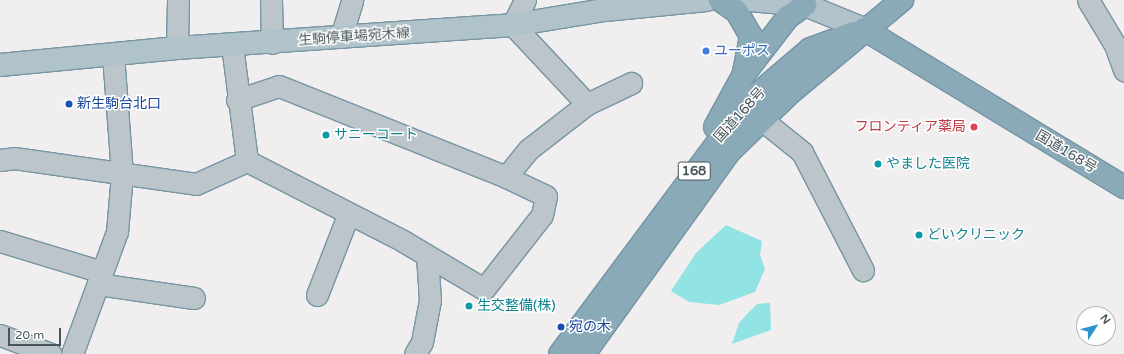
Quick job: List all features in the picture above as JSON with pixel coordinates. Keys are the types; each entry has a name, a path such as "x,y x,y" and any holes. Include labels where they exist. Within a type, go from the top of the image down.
{"highway":[{"path":"720,0 737,12 751,36 744,74"},
{"name":"国道168号","path":"584,354 729,152 761,119 864,29 902,0"},
{"path":"682,186 744,74 788,18 806,2"},
{"name":"国道168号","path":"560,354 682,186 746,103 810,49 864,29"},
{"name":"国道168号","path":"864,29 1124,188"}],"main road":[{"name":"生駒停車場宛木線","path":"0,65 177,48 272,43 513,25 605,10 672,2 707,0"},
{"path":"750,0 806,2 864,29"}],"street":[{"path":"177,48 178,0"},
{"path":"271,0 272,43"},
{"path":"341,37 352,0"},
{"path":"525,0 513,25 587,104"},
{"path":"1088,0 1115,45 1124,70"},
{"path":"232,45 237,100 247,161"},
{"path":"72,354 117,232 122,174 113,54"},
{"path":"506,177 529,149 587,104 631,83"},
{"path":"237,100 279,86 506,177 546,196 542,215 484,288 427,256 247,161"},
{"path":"761,119 802,152 863,270"},
{"path":"7,159 196,184 247,161"},
{"path":"317,295 348,215"},
{"path":"0,241 100,278 194,298"},
{"path":"415,354 422,342 430,300 427,256"},
{"path":"0,335 51,354"}],"water":[{"path":"726,225 762,241 760,255 765,269 755,292 719,305 689,302 671,291 696,253"},
{"path":"770,303 771,330 732,344 739,323 748,313 757,304"}],"place":[{"name":"ユーポス","path":"706,51"},
{"name":"新生駒台北口","path":"69,104"},
{"name":"フロンティア薬局","path":"974,127"},
{"name":"サニーコート","path":"326,135"},
{"name":"やました医院","path":"878,164"},
{"name":"どいクリニック","path":"919,235"},
{"name":"生交整備(株)","path":"469,306"},
{"name":"宛の木","path":"561,327"}]}
